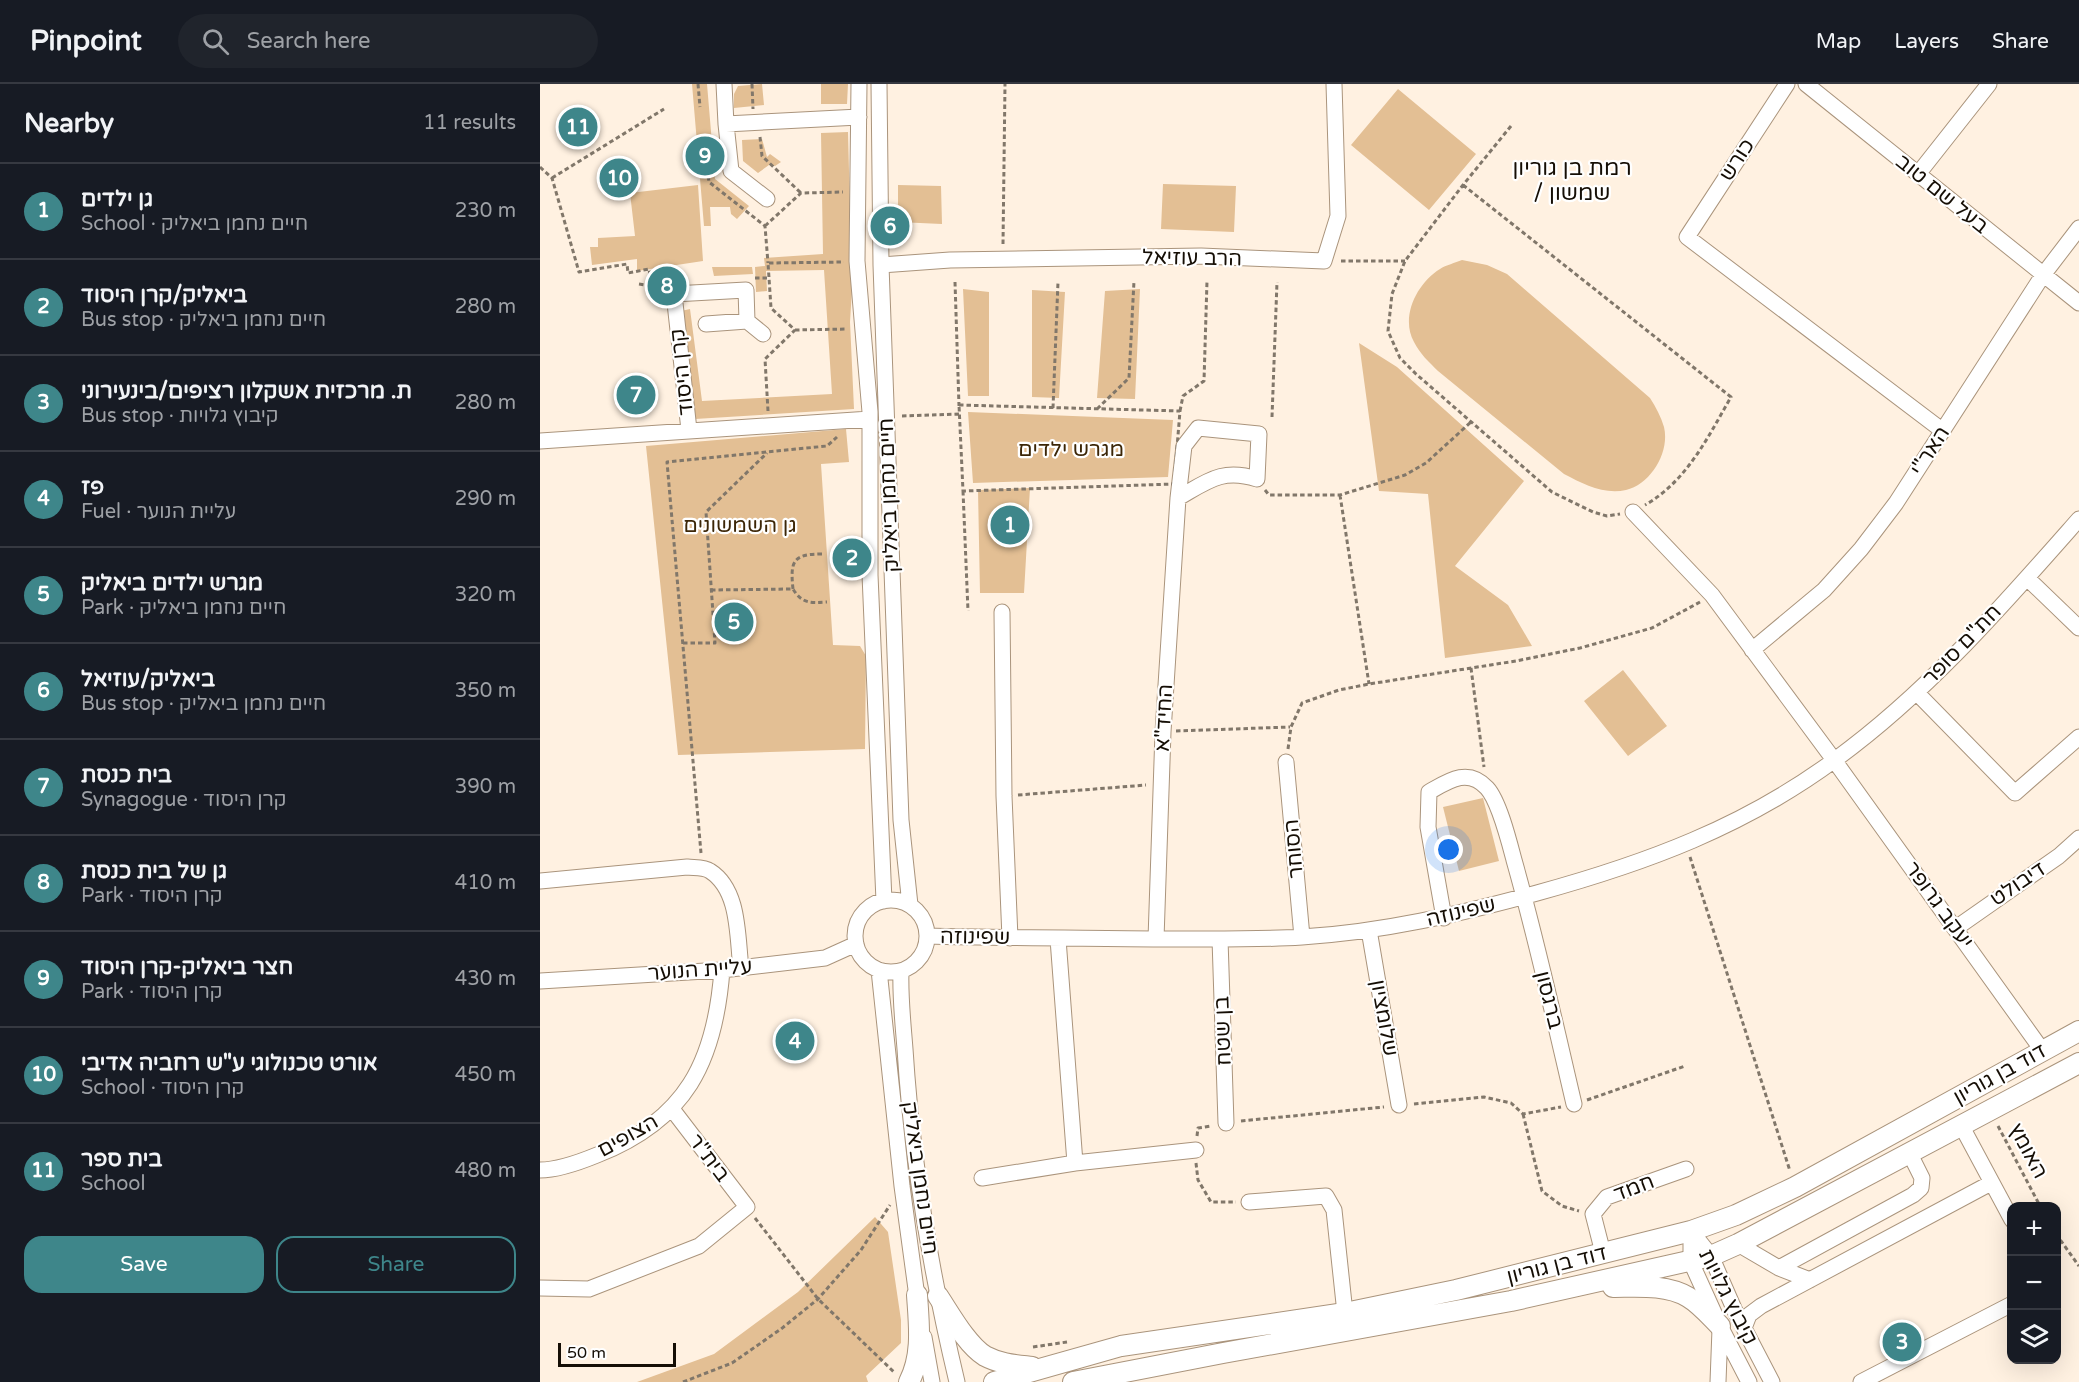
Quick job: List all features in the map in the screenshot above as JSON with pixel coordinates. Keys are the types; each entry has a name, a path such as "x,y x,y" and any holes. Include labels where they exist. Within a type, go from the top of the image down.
{"main road":[{"name":"דוד בן גוריון","path":"994,1382 1121,1346 1345,1313 1456,1290 1691,1231 1736,1215 1795,1187 2079,1031"},
{"name":"דוד בן גוריון","path":"1073,1382 1511,1301 1712,1256 2079,1063"},
{"path":"1577,1287 1652,1288 1673,1291 1701,1307 1720,1326"},
{"path":"903,1379 915,1369 919,1355 917,1296"},
{"path":"938,1296 964,1335 984,1355 1006,1364 1040,1368"}],"street":[{"path":"724,84 731,171 767,199"},
{"name":"חיים נחמן ביאליק","path":"859,84 858,261 870,418 870,575 884,901"},
{"name":"חיים נחמן ביאליק","path":"879,84 880,265 901,820 910,905"},
{"path":"1324,261 1338,216 1334,84"},
{"name":"כורש","path":"1787,84 1687,237 1943,431"},
{"name":"בעל שם טוב","path":"1806,84 2079,303"},
{"path":"1918,174 1989,84"},
{"path":"726,124 859,117"},
{"name":"האר\"י","path":"1752,650 1824,590 1861,549 1896,502 1943,431 2043,274 2079,228"},
{"name":"הרב עוזיאל","path":"880,265 950,260 1201,256 1324,261"},
{"name":"קרן היסוד","path":"689,430 674,294 746,290 747,321"},
{"path":"706,324 747,321 763,334"},
{"name":"קרן היסוד","path":"540,441 870,418"},
{"name":"החיד\"א","path":"1156,939 1163,732 1178,498 1184,446 1198,428 1259,434 1257,479"},
{"path":"1178,498 1221,475 1243,475 1257,479"},
{"name":"יעקב גרופר","path":"1633,512 1712,595 1956,928 2042,1050"},
{"name":"חת\"ם סופר","path":"1834,760 1917,693 2027,578 2079,519"},
{"path":"2027,578 2079,628"},
{"path":"1002,612 1004,796 1010,939"},
{"path":"1917,693 2015,793 2079,737"},
{"name":"שפינוזה","path":"927,936 1010,939 1302,937 1369,930 1444,918 1602,875 1686,844 1760,809 1834,760"},
{"name":"הסוחר","path":"1286,762 1302,937"},
{"path":"1444,918 1428,827 1429,792 1454,777 1472,778 1487,788"},
{"name":"ברגסון","path":"1487,788 1502,817 1524,897 1574,1104"},
{"name":"דיבולט","path":"1956,928 2059,856 2079,838"},
{"path":"540,881 687,867 708,870 723,882 732,897 741,968"},
{"path":"884,901 910,905 922,919 927,936 926,948 920,958 901,971 879,970 868,964 860,955 856,944 859,922 865,912 873,905 884,901"},
{"name":"שלומציון","path":"1369,930 1399,1105"},
{"path":"1058,939 1075,1163"},
{"name":"בן שטח","path":"1220,939 1226,1123"},
{"name":"עליית הנוער","path":"540,981 741,968 825,958 856,944"},
{"name":"הצופים","path":"540,1170 582,1161 617,1147 651,1128 672,1109 687,1090 700,1065 712,1032 720,1000 722,970"},
{"name":"חיים נחמן ביאליק","path":"879,970 902,1186 917,1296 932,1382"},
{"name":"חיים נחמן ביאליק","path":"901,971 907,1091 914,1146 938,1296 957,1382"},
{"name":"בית\"ר","path":"672,1109 747,1207"},
{"path":"1961,1125 2007,1211"},
{"path":"982,1178 1075,1163 1196,1150"},
{"path":"1779,1268 1913,1195 1921,1188 1922,1178 1909,1152"},
{"name":"חמד","path":"1603,1253 1593,1214 1607,1197 1686,1169"},
{"path":"1744,1328 1749,1315 1991,1183"},
{"path":"1249,1202 1326,1196 1334,1210 1345,1313"},
{"path":"540,1288 589,1289 699,1246 747,1207"},
{"name":"קיבוץ גלויות","path":"1691,1231 1712,1256 1744,1328 1772,1382"},
{"name":"קיבוץ גלויות","path":"1691,1231 1691,1262 1749,1382"},
{"path":"1738,1244 1779,1268 1810,1280"},
{"path":"1861,1382 2007,1307"},
{"path":"1718,1382 1720,1326"}],"path":[{"path":"698,84 700,106"},
{"path":"752,84 753,114"},
{"path":"1003,246 1005,84"},
{"path":"552,178 664,109"},
{"path":"1463,184 1731,397 1697,455 1677,479 1657,498 1633,512 1607,516 1593,512 1552,492 1400,358 1388,331 1392,294 1405,261 1463,184 1511,126"},
{"path":"759,129 762,156 801,193"},
{"path":"540,167 552,178 579,272 627,264 628,273 649,269 652,286 667,302"},
{"path":"795,330 771,308 765,226 801,193 858,192"},
{"path":"768,263 858,261"},
{"path":"1324,261 1405,261"},
{"path":"747,278 769,278"},
{"path":"1097,409 1129,378 1134,281"},
{"path":"963,491 1174,483 1183,396 1204,381 1207,281"},
{"path":"955,282 963,491"},
{"path":"1053,408 1058,282"},
{"path":"1272,417 1277,282"},
{"path":"639,284 652,286"},
{"path":"769,424 765,359 795,330 854,329"},
{"path":"959,405 1180,411"},
{"path":"959,405 968,611"},
{"path":"898,416 960,414"},
{"path":"1257,479 1269,495 1340,495 1405,475 1426,463 1471,422"},
{"path":"701,855 667,462 827,446 839,435"},
{"path":"683,643 715,643 706,512 769,452"},
{"path":"1340,495 1369,684"},
{"path":"822,554 808,554 796,559 791,566 794,589 798,597 807,603 827,602"},
{"path":"711,590 794,589"},
{"path":"1286,762 1291,727 1302,703 1339,690 1369,684 1580,648 1652,628 1712,595"},
{"path":"1471,668 1487,788"},
{"path":"1163,732 1291,727"},
{"path":"1004,796 1161,784"},
{"path":"1686,844 1795,1187"},
{"name":"האומץ","path":"1989,1109 2038,1202"},
{"path":"1523,1114 1542,1191 1562,1206 1593,1214"},
{"path":"683,1382 732,1363 781,1329 818,1299 861,1251 902,1186"},
{"path":"747,1207 818,1299 903,1379"},
{"path":"2061,1241 2079,1266"}],"green space":[{"path":"692,84 707,84 715,179 749,206 737,219 731,214 730,207 710,207 711,226 704,226"},
{"path":"762,84 764,105 734,108 734,94 738,86"},
{"path":"821,84 848,84 847,104 821,104"},
{"path":"1398,89 1476,154 1429,210 1351,145"},
{"path":"848,132 852,289 850,322 854,409 695,419 681,311 690,309 702,401 832,394 824,270 766,271 767,291 756,292 755,267 765,266 764,258 823,254 821,133"},
{"path":"762,139 767,157 770,154 781,162 775,166 769,165 758,173 743,161 742,140"},
{"path":"1163,184 1236,186 1234,232 1161,229"},
{"path":"698,185 703,261 637,271 637,259 592,265 590,247 598,247 598,238 635,236 630,193"},
{"path":"898,185 941,186 942,224 898,222"},
{"path":"1462,260 1487,265 1507,274 1650,398 1664,427 1665,437 1657,466 1643,481 1626,490 1610,491 1586,485 1564,474 1438,371 1422,354 1410,332 1409,322 1413,301 1432,275"},
{"path":"712,267 752,267 753,274 714,276"},
{"path":"676,279 678,292 662,294 658,291 657,280"},
{"path":"963,289 989,292 989,396 968,396"},
{"path":"1140,289 1135,399 1097,398 1105,291"},
{"path":"1032,290 1065,292 1059,398 1032,397"},
{"path":"1359,343 1397,367 1524,481 1455,566 1508,605 1532,646 1445,658 1428,494 1379,491"},
{"name":"מגרש ילדים","path":"968,412 1173,420 1168,477 973,483"},
{"name":"גן השמשונים","path":"846,429 849,462 821,464 833,645 860,646 866,656 865,749 678,755 646,446"},
{"path":"1030,488 1024,593 980,593 978,490"},
{"path":"1623,670 1667,726 1628,756 1584,701"},
{"path":"1483,798 1499,861 1459,871 1443,807"},
{"path":"875,1217 888,1232 901,1320 901,1343 866,1376 868,1382 637,1382 714,1354 798,1292"}],"place":[{"name":"בית ספר","path":"578,127"},
{"name":"חצר ביאליק-קרן היסוד","path":"705,156"},
{"name":"אורט טכנולוגי ע\"ש רחביה אדיבי","path":"619,178"},
{"name":"ביאליק/עוזיאל","path":"890,226"},
{"name":"גן של בית כנסת","path":"667,286"},
{"name":"בית כנסת","path":"636,395"},
{"name":"גן ילדים","path":"1010,525"},
{"name":"ביאליק/קרן היסוד","path":"852,558"},
{"name":"מגרש ילדים ביאליק","path":"734,622"},
{"name":"פז","path":"795,1041"},
{"name":"ת. מרכזית אשקלון רציפים/בינעירוני","path":"1902,1342"}],"district":[{"name":"רמת בן גוריון / שמשון","path":"1572,180"}]}
